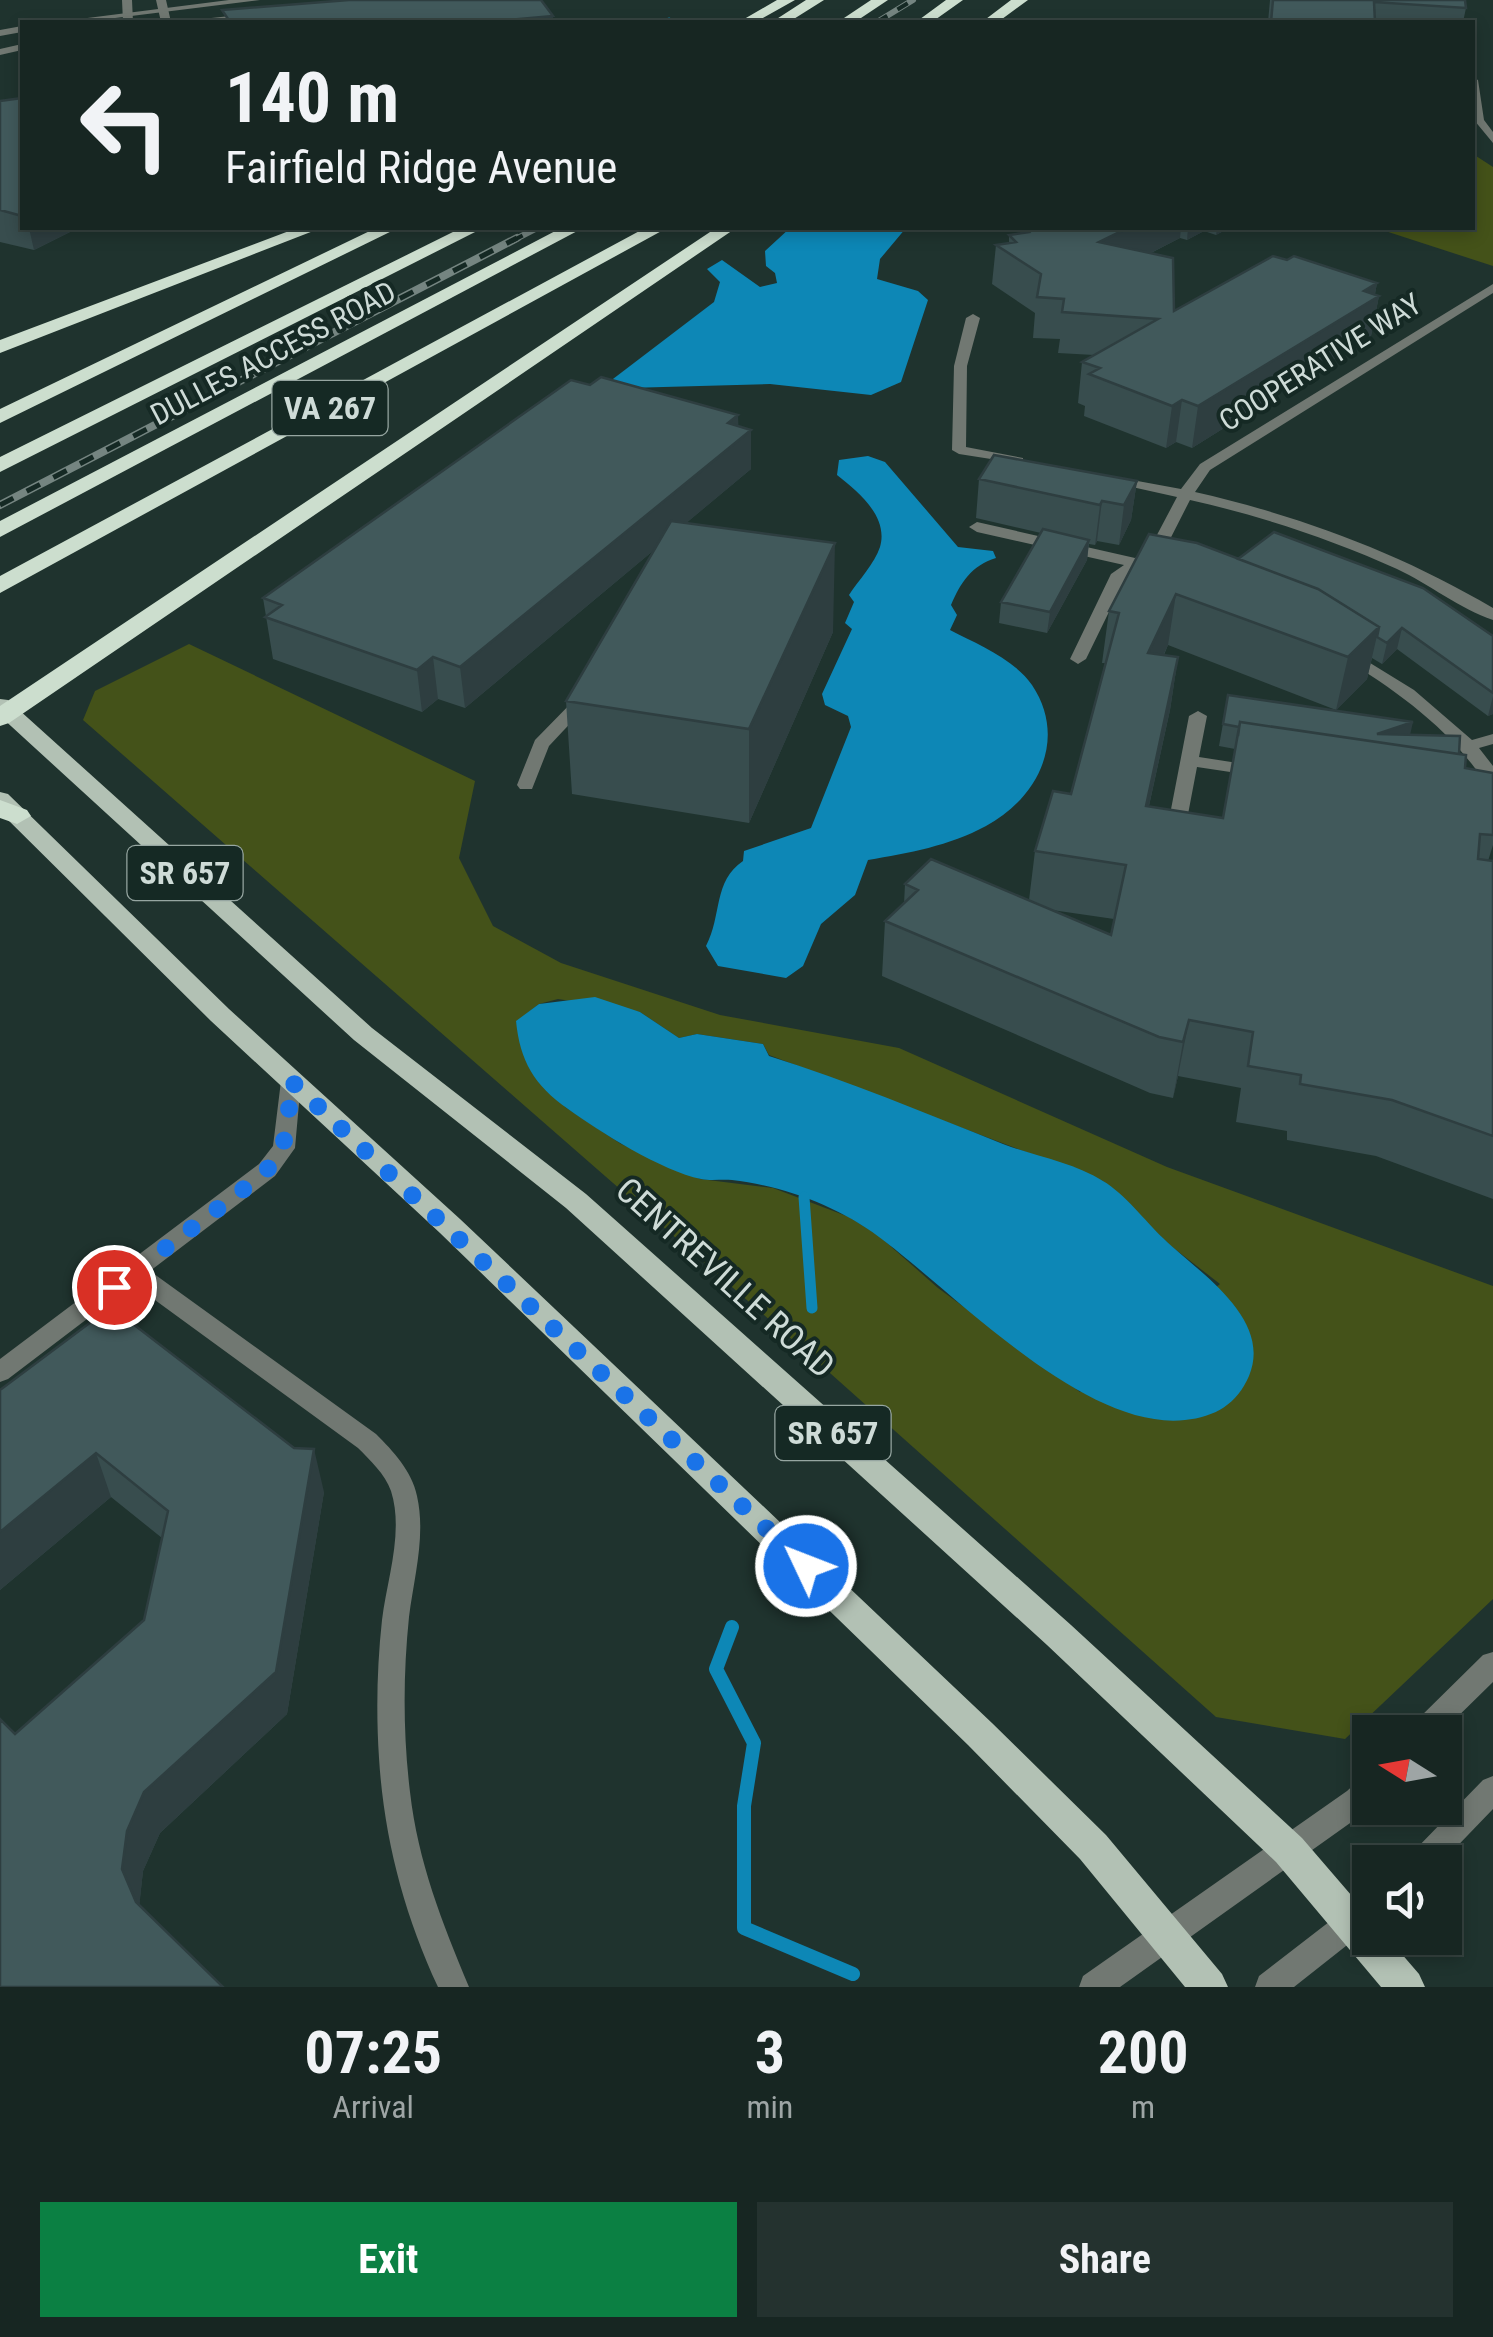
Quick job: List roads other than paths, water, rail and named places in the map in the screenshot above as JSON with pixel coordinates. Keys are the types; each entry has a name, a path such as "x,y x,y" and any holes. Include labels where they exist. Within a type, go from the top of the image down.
{"highway":[{"path":"750,20 788,0"},
{"path":"782,20 817,0"},
{"path":"848,20 881,0"},
{"path":"925,20 956,0"},
{"path":"993,20 1021,0"},
{"path":"0,347 307,230"},
{"path":"0,417 386,230"},
{"name":"DULLES ACCESS ROAD","path":"0,465 470,230"},
{"name":"DULLES ACCESS ROAD","path":"0,530 570,230"},
{"path":"263,392 618,230"},
{"name":"VA 267","path":"0,586 654,230"},
{"path":"3,712 724,230"}],"main road":[{"name":"CENTREVILLE ROAD","path":"3,712 363,1034 590,1214 1059,1635 1352,1908"},
{"name":"SR 657","path":"6,807 955,1709 1092,1847 1210,1987"},
{"name":"CENTREVILLE ROAD","path":"1386,1955 1406,1987"}],"street":[{"path":"127,0 128,18"},
{"path":"94,20 255,0"},
{"path":"223,20 264,16"},
{"path":"1475,93 1479,120 1493,140"},
{"name":"COOPERATIVE WAY","path":"1078,659 1119,574 1155,552 1186,493 1212,461 1493,288"},
{"path":"972,318 965,336 959,450 1031,464"},
{"path":"1086,474 1186,493 1262,513 1361,548 1493,615"},
{"path":"976,527 1136,563 1175,579"},
{"path":"1329,643 1390,682 1468,746 1493,781"},
{"path":"526,785 541,744 586,698 598,680"},
{"path":"1176,830 1198,716"},
{"path":"1468,746 1493,739"},
{"path":"1189,761 1284,775"},
{"path":"0,1372 257,1179 278,1158 286,1138 291,1081"},
{"path":"134,1272 367,1441 385,1458 400,1484 408,1535 392,1658 390,1709 398,1818 422,1912 454,1987"},
{"path":"1441,1715 1493,1664"},
{"path":"1440,1845 1493,1790"},
{"path":"1094,1987 1352,1802"},
{"path":"1270,1987 1352,1923"}],"water":[{"path":"788,230 904,230 880,259 877,279 918,291 928,300 901,382 871,395 770,384 627,388 609,382 714,302 720,282 707,269 722,260 760,287 777,283 775,273 766,266 765,251"},
{"path":"868,456 885,462 958,547 993,551 996,558 973,570 959,589 951,605 957,615 950,630 1005,660 1032,685 1047,726 1042,765 1020,800 986,826 943,844 868,860 855,895 821,924 803,966 786,978 718,966 706,946 727,878 743,861 744,851 811,828 851,727 848,716 825,705 822,694 852,629 845,623 854,602 849,595 880,547 882,536 876,515 837,475 839,460"},
{"path":"595,997 640,1012 679,1038 697,1034 763,1044 769,1056 1103,1181 1212,1281 1242,1316 1251,1335 1254,1355 1244,1386 1224,1407 1185,1420 1146,1418 1105,1404 1023,1354 879,1237 846,1216 771,1187 685,1175 614,1139 546,1091 525,1060 516,1021 539,1004"}],"waterway":[{"path":"804,1197 812,1308"},
{"path":"732,1627 716,1669 754,1743 744,1806 744,1928 853,1974"}],"railway":[{"path":"880,20 913,0"},
{"path":"512,241 533,230"},
{"path":"0,505 517,238"}]}
